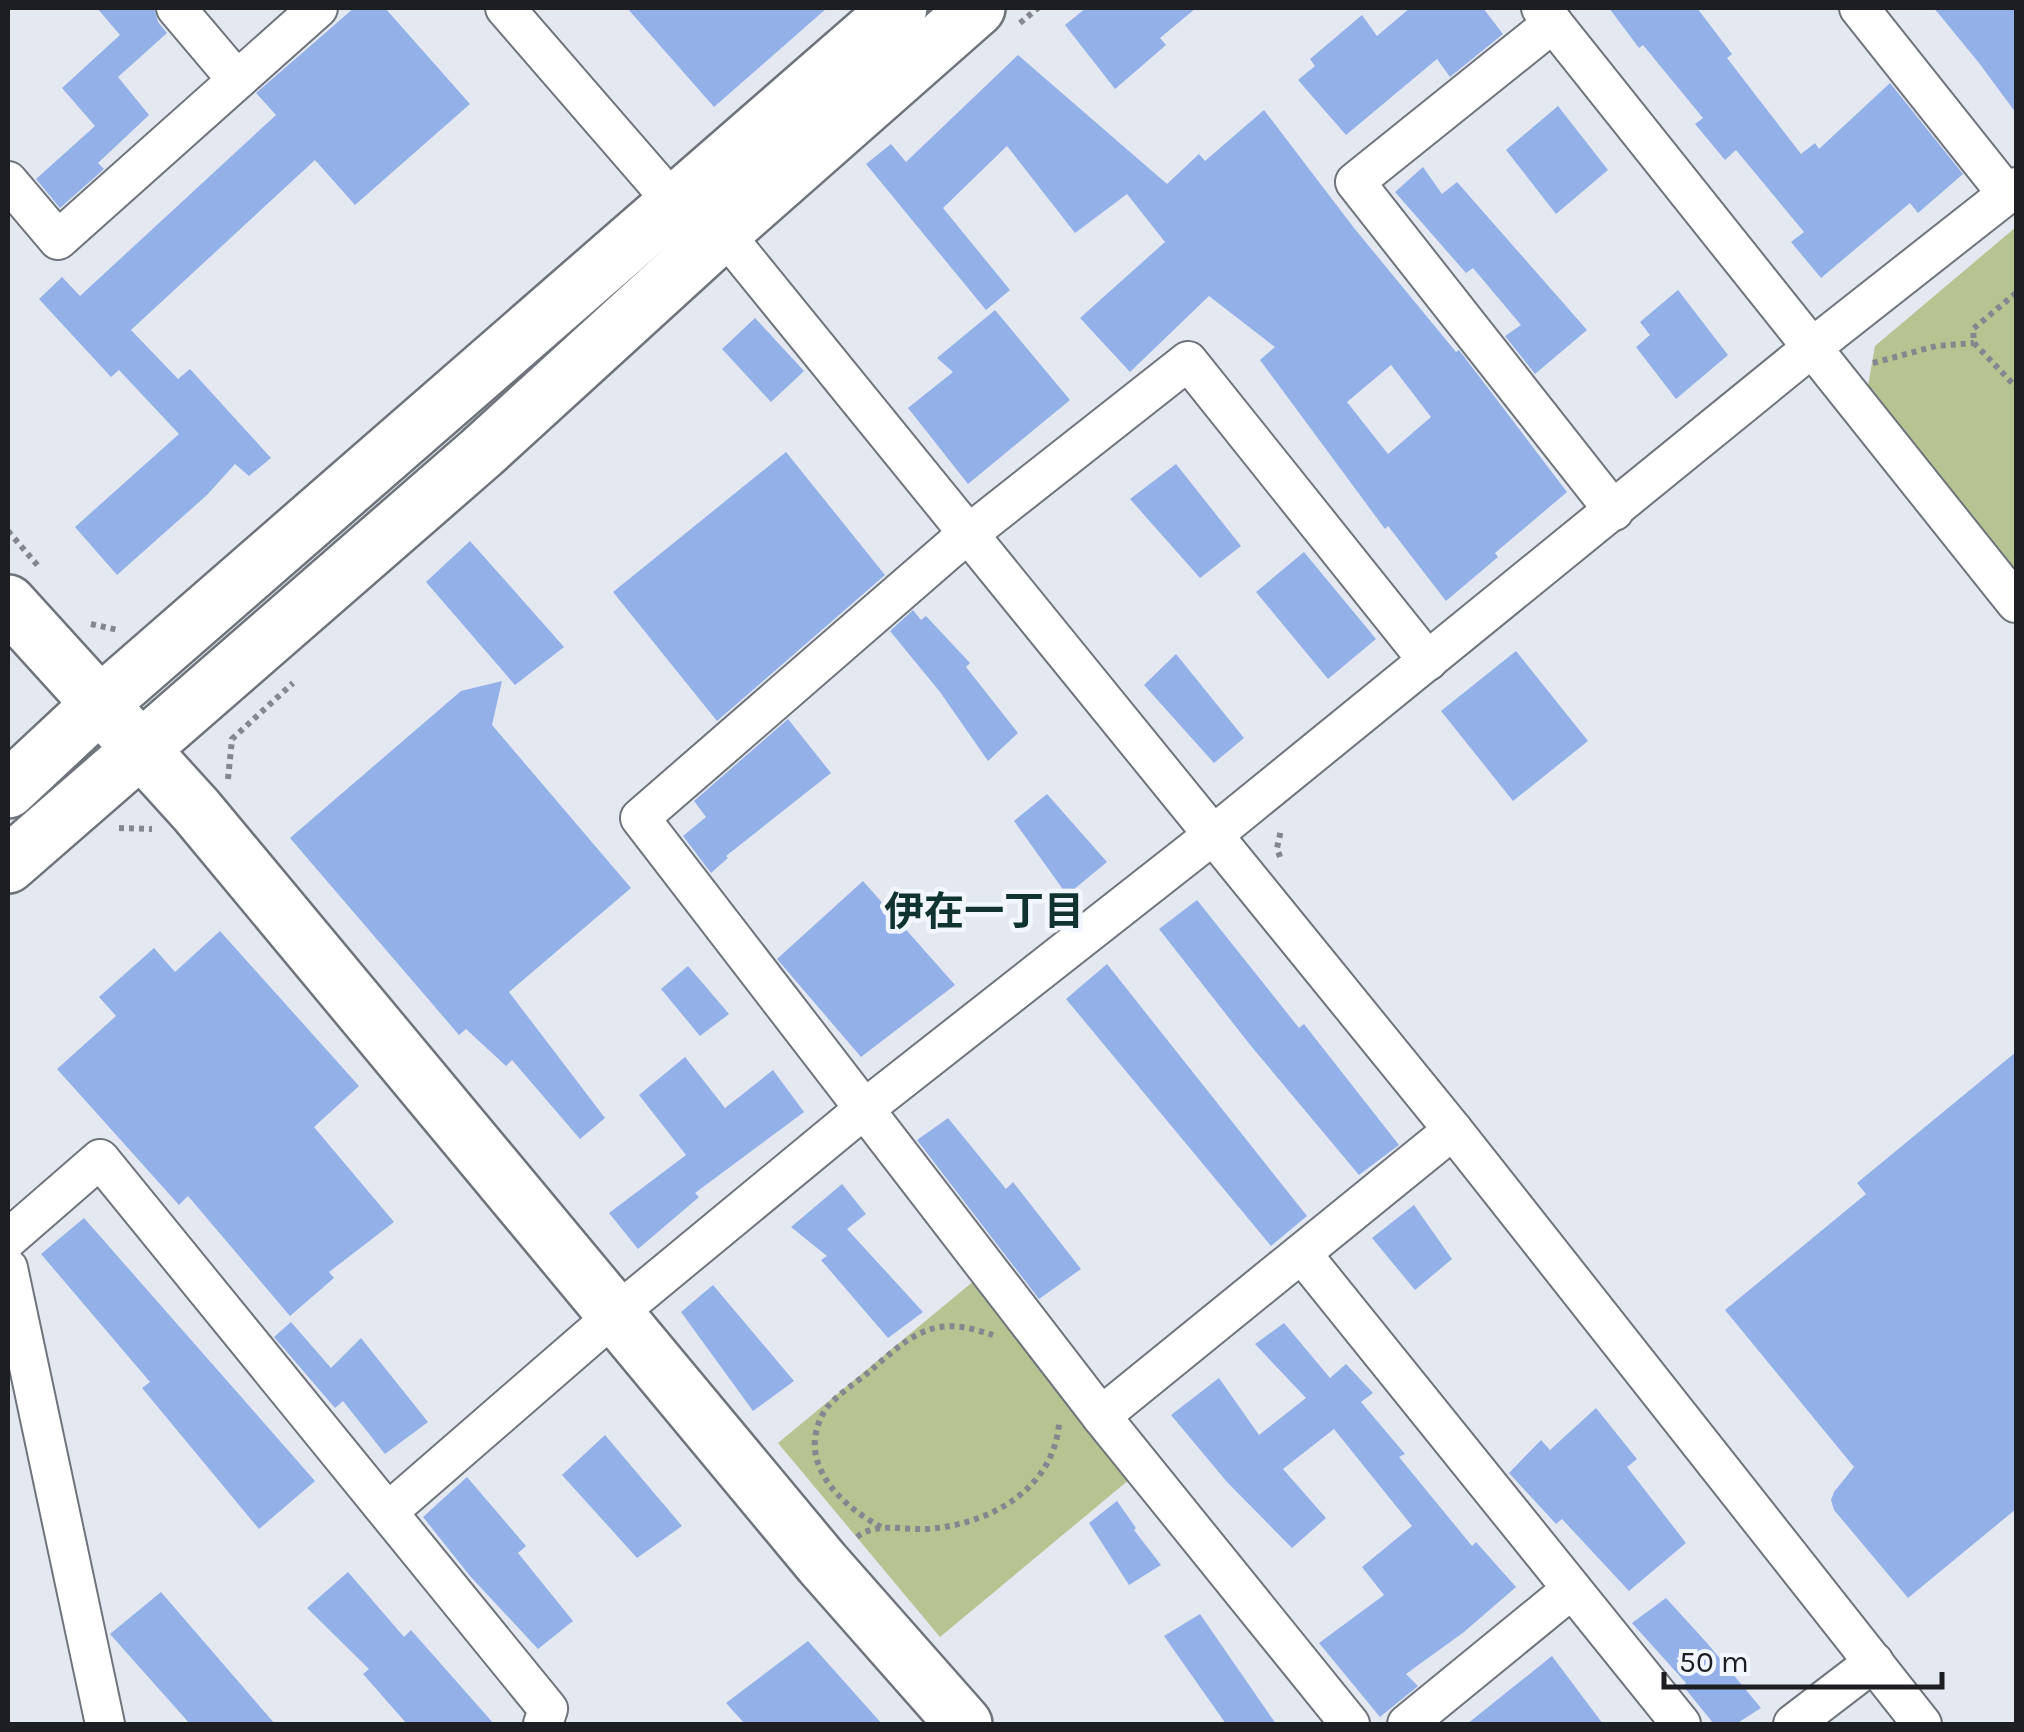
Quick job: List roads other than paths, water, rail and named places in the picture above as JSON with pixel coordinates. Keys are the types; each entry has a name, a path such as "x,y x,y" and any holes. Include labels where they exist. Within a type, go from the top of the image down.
{"street":[{"path":"176,8 237,80"},
{"path":"8,181 58,240 318,8"},
{"path":"504,8 675,204"},
{"path":"8,790 99,704 899,8"},
{"path":"8,865 480,454 977,8"},
{"path":"388,1511 616,1314 863,1110 1213,835 1814,346 2012,191 1859,8"},
{"path":"1614,511 1355,182 1547,15 2016,603"},
{"path":"723,232 1453,1130 1922,1724"},
{"path":"1350,1724 1100,1416 640,818 968,535 1188,361 1428,661"},
{"path":"8,603 196,810 822,1563 964,1724"},
{"path":"1100,1416 1453,1130"},
{"path":"8,1239 100,1159 548,1709 543,1724"},
{"path":"1302,1254 1681,1724"},
{"path":"8,1268 104,1724"},
{"path":"1407,1724 1572,1588"},
{"path":"1793,1724 1874,1662"}],"district":[{"name":"伊在一丁目","path":"984,911"}]}
